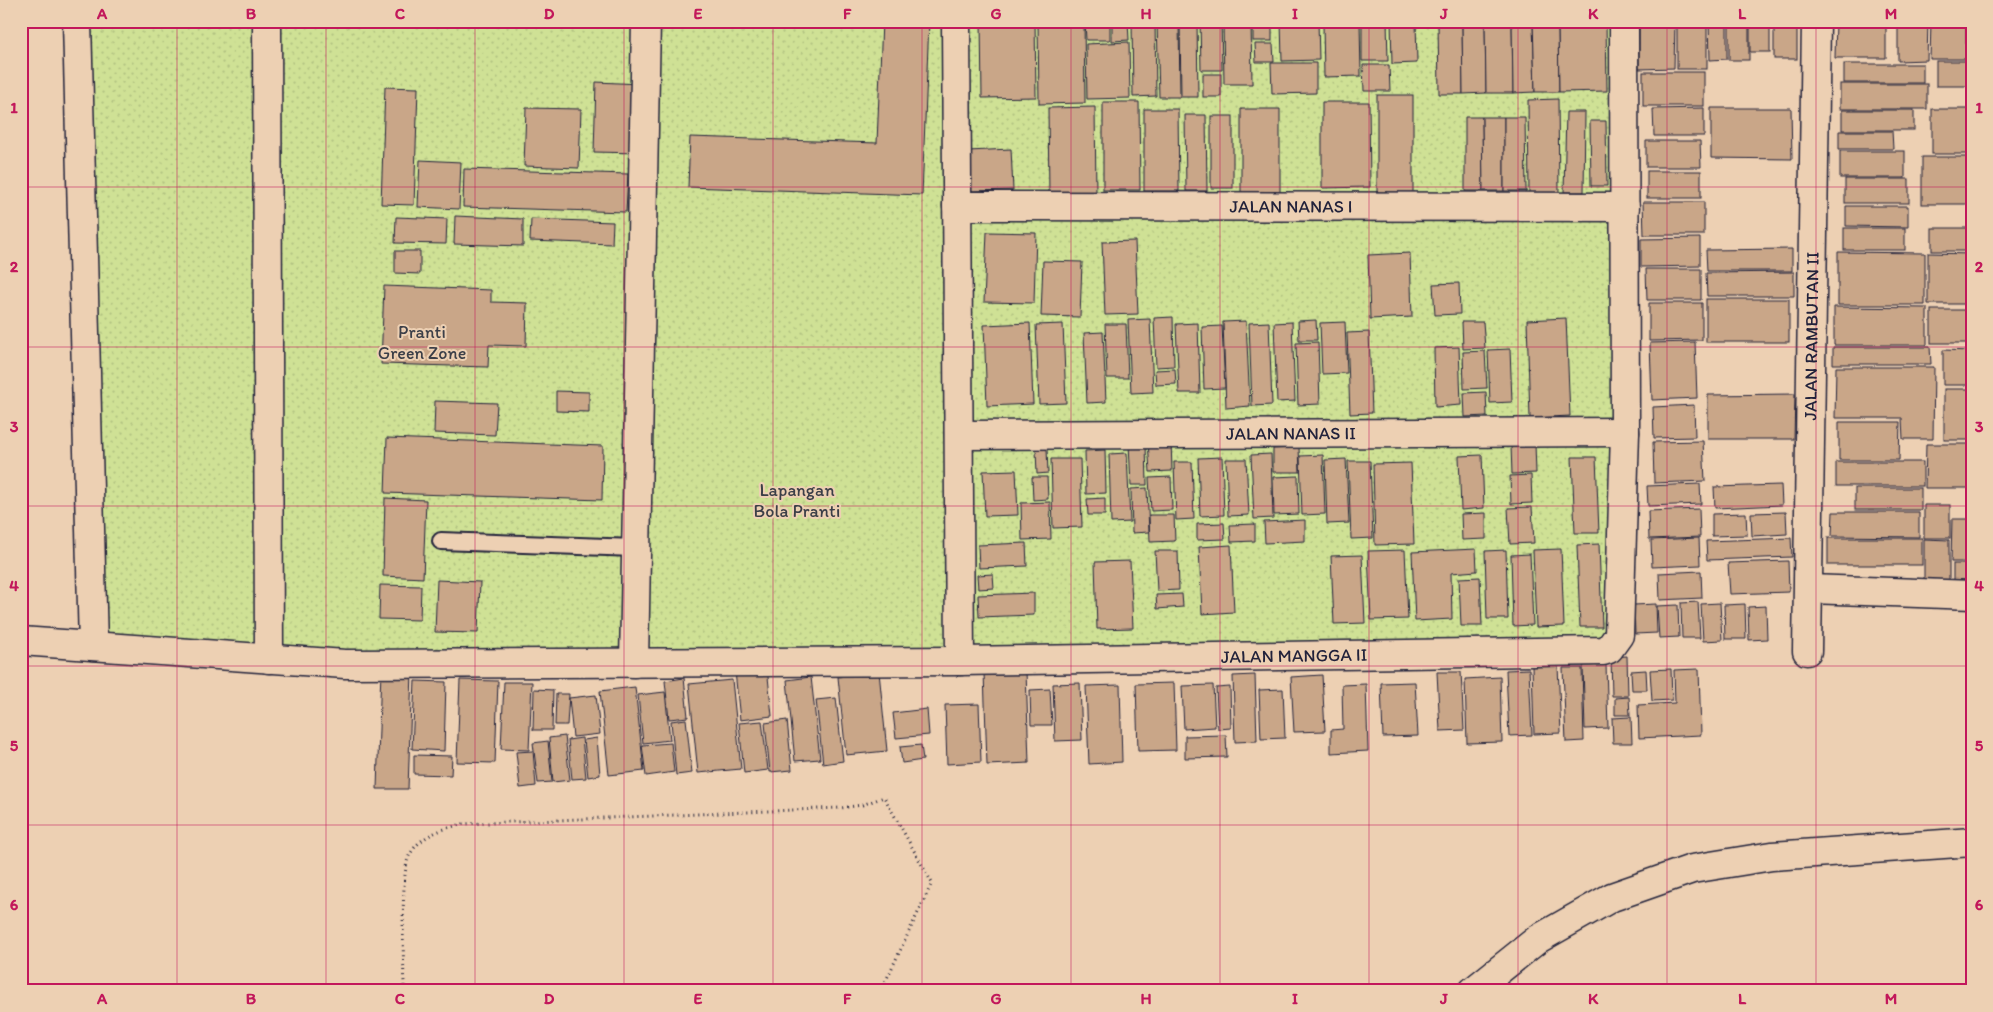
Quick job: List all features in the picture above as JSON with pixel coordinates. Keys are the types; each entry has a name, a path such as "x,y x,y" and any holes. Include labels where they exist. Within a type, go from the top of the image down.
{"street":[{"path":"77,21 92,646"},
{"path":"267,21 269,659"},
{"path":"634,663 646,21"},
{"path":"956,21 960,661"},
{"path":"1624,21 1625,432"},
{"name":"JALAN RAMBUTAN II","path":"1807,651 1810,589 1816,21"},
{"name":"JALAN NANAS I","path":"957,206 1625,207"},
{"name":"JALAN MANGGA II","path":"21,641 345,664 960,661 1603,651 1610,649 1619,635 1625,432"},
{"name":"JALAN NANAS II","path":"959,435 1625,432"},
{"path":"1810,589 1972,595"},
{"path":"1473,991 1538,939 1612,897 1692,869 1772,856 1972,842"}],"lane":[{"path":"441,541 635,548"}],"path":[{"path":"404,991 405,877 409,856 423,838 442,829 463,824 841,808 884,797 932,883 881,991"}],"green space":[{"name":"Pranti Green Zone","path":"80,21 1622,21 1616,640 636,661 94,643"}],"building":[{"path":"882,21 929,21 922,195 688,187 690,137 877,143"},
{"path":"981,21 1035,21 1036,97 982,98"},
{"path":"1038,21 1084,21 1085,103 1039,104"},
{"path":"1085,21 1110,21 1110,40 1086,40"},
{"path":"1112,21 1128,21 1129,40 1112,41"},
{"path":"1132,21 1155,21 1156,96 1133,97"},
{"path":"1157,21 1179,21 1180,97 1159,97"},
{"path":"1180,21 1197,21 1198,97 1181,97"},
{"path":"1200,21 1221,21 1222,70 1201,70"},
{"path":"1223,21 1251,21 1252,84 1224,84"},
{"path":"1253,21 1272,21 1272,41 1253,41"},
{"path":"1281,21 1318,21 1319,60 1282,61"},
{"path":"1362,21 1387,21 1388,61 1362,61"},
{"path":"1391,21 1416,21 1417,63 1392,64"},
{"path":"1438,21 1462,21 1463,94 1439,94"},
{"path":"1462,21 1485,21 1486,93 1463,94"},
{"path":"1485,21 1512,21 1513,93 1486,93"},
{"path":"1512,21 1533,21 1535,92 1513,93"},
{"path":"1533,21 1558,21 1559,92 1535,92"},
{"path":"1558,21 1606,21 1607,91 1559,92"},
{"path":"1639,21 1675,21 1674,68 1639,69"},
{"path":"1677,21 1707,21 1707,69 1677,69"},
{"path":"1709,21 1727,21 1727,59 1710,60"},
{"path":"1729,21 1749,21 1749,60 1729,60"},
{"path":"1750,21 1770,21 1770,52 1750,52"},
{"path":"1774,21 1797,21 1797,59 1774,59"},
{"path":"1836,21 1886,21 1886,58 1835,58"},
{"path":"1898,21 1928,21 1927,60 1898,61"},
{"path":"1931,21 1966,21 1966,59 1930,59"},
{"path":"1969,21 1972,21 1972,59 1969,59"},
{"path":"1360,23 1361,76 1324,77 1323,24"},
{"path":"1129,42 1130,98 1087,99 1086,44"},
{"path":"1255,44 1273,44 1274,62 1256,62"},
{"path":"1936,61 1972,61 1972,86 1936,86"},
{"path":"1271,63 1316,63 1316,93 1272,94"},
{"path":"1844,64 1923,64 1923,83 1844,83"},
{"path":"1363,65 1389,65 1390,91 1364,91"},
{"path":"1643,72 1704,72 1704,106 1643,106"},
{"path":"1203,74 1221,74 1221,97 1203,97"},
{"path":"596,82 641,84 638,153 594,152"},
{"path":"1840,84 1927,84 1927,109 1840,109"},
{"path":"385,87 418,88 414,205 381,204"},
{"path":"1377,95 1413,95 1413,195 1377,195"},
{"path":"1558,99 1559,193 1529,194 1528,100"},
{"path":"1103,102 1139,102 1140,190 1103,190"},
{"path":"1322,102 1369,102 1370,187 1322,188"},
{"path":"1095,107 1096,194 1049,194 1048,108"},
{"path":"526,108 581,109 579,168 524,166"},
{"path":"1704,108 1704,136 1654,136 1653,109"},
{"path":"1711,108 1791,108 1792,159 1711,158"},
{"path":"1144,109 1178,109 1179,191 1144,191"},
{"path":"1241,109 1280,109 1280,192 1241,193"},
{"path":"1932,109 1972,109 1972,154 1932,154"},
{"path":"1842,110 1914,110 1914,130 1842,130"},
{"path":"1566,112 1585,112 1584,192 1564,192"},
{"path":"1185,115 1206,115 1207,191 1186,191"},
{"path":"1211,116 1233,116 1233,188 1211,188"},
{"path":"1465,117 1482,117 1483,191 1465,191"},
{"path":"1482,117 1504,117 1504,191 1483,191"},
{"path":"1504,117 1525,117 1526,191 1504,191"},
{"path":"1590,121 1606,121 1607,186 1591,186"},
{"path":"1839,131 1892,131 1893,149 1839,149"},
{"path":"1646,141 1700,141 1701,167 1646,167"},
{"path":"1011,149 1013,190 969,191 968,151"},
{"path":"1840,151 1905,151 1905,178 1840,178"},
{"path":"1922,157 1972,157 1972,204 1922,204"},
{"path":"420,160 461,162 459,209 418,207"},
{"path":"464,169 628,174 626,212 463,207"},
{"path":"1647,171 1701,171 1701,198 1647,198"},
{"path":"1845,179 1909,179 1909,203 1845,203"},
{"path":"1643,202 1704,202 1704,235 1644,235"},
{"path":"1846,206 1908,206 1908,227 1846,226"},
{"path":"455,216 523,219 523,246 454,244"},
{"path":"396,217 447,219 446,244 395,243"},
{"path":"531,219 613,222 612,244 530,241"},
{"path":"1844,228 1905,228 1905,250 1844,250"},
{"path":"1932,228 1972,228 1972,251 1932,251"},
{"path":"987,232 1036,233 1034,303 984,302"},
{"path":"1700,238 1700,266 1641,267 1641,239"},
{"path":"1135,241 1138,314 1105,315 1102,242"},
{"path":"1792,249 1792,271 1707,271 1706,250"},
{"path":"395,251 420,251 420,274 395,273"},
{"path":"1838,252 1925,253 1925,305 1838,305"},
{"path":"1410,253 1412,317 1370,319 1368,255"},
{"path":"1928,253 1972,254 1972,304 1928,304"},
{"path":"1043,261 1082,262 1080,317 1041,316"},
{"path":"1646,269 1701,269 1701,300 1647,300"},
{"path":"1794,272 1794,296 1707,296 1706,273"},
{"path":"1459,283 1460,314 1435,315 1433,284"},
{"path":"384,286 491,290 491,302 527,303 526,346 489,345 488,367 381,364"},
{"path":"1706,299 1789,299 1789,342 1706,342"},
{"path":"1649,303 1702,303 1702,340 1649,341"},
{"path":"1834,307 1927,308 1927,345 1834,345"},
{"path":"1931,310 1972,310 1972,343 1931,343"},
{"path":"1173,317 1174,366 1156,367 1154,318"},
{"path":"1566,318 1570,416 1530,418 1527,320"},
{"path":"1150,319 1153,392 1131,393 1128,320"},
{"path":"1316,320 1317,340 1299,340 1298,321"},
{"path":"1246,321 1250,406 1226,408 1223,322"},
{"path":"1269,322 1272,405 1252,406 1249,323"},
{"path":"1292,322 1295,401 1277,402 1274,323"},
{"path":"1345,322 1347,373 1322,374 1320,323"},
{"path":"1462,322 1483,322 1485,348 1463,349"},
{"path":"1030,323 1033,404 987,406 984,325"},
{"path":"1198,323 1200,393 1179,393 1176,324"},
{"path":"1063,324 1066,403 1039,404 1036,325"},
{"path":"1105,324 1126,324 1128,378 1107,378"},
{"path":"1222,326 1225,388 1204,389 1202,327"},
{"path":"1103,332 1106,402 1087,403 1084,333"},
{"path":"1369,332 1372,413 1350,414 1347,333"},
{"path":"1318,342 1320,404 1298,405 1296,343"},
{"path":"1695,342 1697,398 1652,400 1650,343"},
{"path":"1459,347 1461,405 1435,407 1434,348"},
{"path":"1833,347 1930,347 1931,364 1833,364"},
{"path":"1510,349 1512,402 1490,403 1488,350"},
{"path":"1943,350 1972,351 1972,385 1943,385"},
{"path":"1485,351 1487,388 1464,389 1463,352"},
{"path":"1836,367 1934,367 1933,439 1903,439 1902,418 1835,418"},
{"path":"1175,369 1176,384 1156,385 1155,370"},
{"path":"1944,389 1972,389 1972,440 1944,440"},
{"path":"556,391 589,392 589,412 556,411"},
{"path":"1486,392 1487,416 1465,417 1464,393"},
{"path":"1795,394 1794,439 1708,439 1708,395"},
{"path":"435,401 497,403 495,435 434,433"},
{"path":"1694,405 1695,437 1654,438 1653,407"},
{"path":"1839,422 1900,422 1899,460 1839,460"},
{"path":"387,438 603,446 602,500 385,493"},
{"path":"1171,440 1172,471 1150,472 1148,441"},
{"path":"1703,441 1705,481 1654,483 1653,442"},
{"path":"1129,444 1146,444 1147,485 1131,485"},
{"path":"1535,444 1536,473 1512,474 1511,446"},
{"path":"1926,444 1972,444 1972,488 1925,488"},
{"path":"1299,448 1300,472 1273,472 1273,449"},
{"path":"1047,449 1048,473 1037,474 1036,450"},
{"path":"1105,450 1106,493 1086,494 1085,451"},
{"path":"1127,453 1130,522 1111,523 1109,454"},
{"path":"1271,454 1273,518 1254,519 1251,455"},
{"path":"1323,455 1325,514 1302,515 1300,456"},
{"path":"1482,455 1484,508 1461,510 1459,456"},
{"path":"1222,457 1224,515 1200,516 1198,458"},
{"path":"1572,457 1596,457 1599,533 1575,533"},
{"path":"1051,459 1080,459 1082,527 1053,528"},
{"path":"1226,459 1246,459 1249,515 1228,516"},
{"path":"1346,459 1349,523 1327,524 1325,460"},
{"path":"1348,461 1370,461 1373,538 1351,539"},
{"path":"1174,462 1192,462 1194,519 1176,520"},
{"path":"1836,462 1923,462 1923,486 1836,486"},
{"path":"1411,463 1414,544 1375,545 1373,464"},
{"path":"1016,470 1018,515 985,516 983,471"},
{"path":"1531,475 1532,503 1511,504 1510,476"},
{"path":"1298,476 1299,514 1274,515 1273,477"},
{"path":"1032,477 1047,477 1048,499 1033,500"},
{"path":"1171,477 1172,510 1151,511 1149,478"},
{"path":"1700,484 1701,504 1648,506 1647,486"},
{"path":"1781,485 1782,505 1715,508 1714,487"},
{"path":"1147,488 1149,532 1132,533 1131,489"},
{"path":"1855,488 1921,488 1921,510 1855,510"},
{"path":"385,498 426,500 423,578 383,576"},
{"path":"1105,498 1105,515 1088,515 1087,499"},
{"path":"1050,502 1051,539 1022,540 1021,503"},
{"path":"1924,505 1950,505 1950,538 1924,538"},
{"path":"1532,507 1534,543 1510,544 1508,508"},
{"path":"1699,509 1700,537 1649,539 1648,511"},
{"path":"1786,512 1787,534 1752,536 1751,513"},
{"path":"1833,512 1919,512 1919,537 1832,536"},
{"path":"1486,513 1486,539 1462,540 1461,514"},
{"path":"1746,513 1747,535 1712,536 1712,514"},
{"path":"1149,515 1174,515 1175,541 1150,542"},
{"path":"1952,519 1972,519 1972,562 1951,562"},
{"path":"1305,520 1305,541 1265,543 1264,522"},
{"path":"1224,523 1225,539 1197,540 1197,524"},
{"path":"1255,524 1255,541 1231,542 1230,525"},
{"path":"1699,538 1700,565 1652,567 1651,540"},
{"path":"1791,538 1792,557 1707,560 1706,541"},
{"path":"1828,538 1922,538 1922,565 1828,565"},
{"path":"1924,539 1949,540 1949,590 1924,590"},
{"path":"1026,543 1027,566 979,568 978,545"},
{"path":"1599,544 1602,627 1580,627 1577,545"},
{"path":"1231,545 1234,612 1202,614 1199,547"},
{"path":"1476,549 1477,571 1451,573 1452,619 1415,621 1412,552"},
{"path":"1561,549 1564,626 1536,627 1533,550"},
{"path":"1405,550 1408,619 1371,620 1368,551"},
{"path":"1506,550 1508,619 1487,619 1485,551"},
{"path":"1155,551 1178,551 1179,590 1157,591"},
{"path":"1530,554 1533,625 1513,626 1511,555"},
{"path":"1362,555 1365,623 1334,624 1331,556"},
{"path":"1130,561 1133,628 1097,629 1095,562"},
{"path":"1788,561 1789,592 1730,594 1728,563"},
{"path":"1953,564 1972,564 1972,591 1953,591"},
{"path":"1701,571 1702,598 1660,600 1659,573"},
{"path":"993,574 994,588 978,589 977,575"},
{"path":"1480,577 1482,626 1461,626 1459,578"},
{"path":"437,580 480,582 478,633 435,632"},
{"path":"380,585 421,586 420,620 379,619"},
{"path":"1034,593 1034,615 979,617 978,595"},
{"path":"1182,594 1183,607 1157,609 1156,595"},
{"path":"1698,602 1700,638 1682,638 1681,603"},
{"path":"1720,603 1722,640 1703,641 1701,604"},
{"path":"1656,604 1657,633 1635,634 1634,605"},
{"path":"1745,604 1746,639 1725,639 1724,605"},
{"path":"1678,605 1679,637 1659,638 1657,606"},
{"path":"1766,606 1767,639 1749,640 1748,607"},
{"path":"1627,656 1628,696 1612,696 1611,657"},
{"path":"1606,665 1608,728 1585,729 1583,666"},
{"path":"1532,666 1558,666 1561,733 1534,734"},
{"path":"767,667 772,716 740,720 735,671"},
{"path":"1563,668 1582,668 1584,741 1566,742"},
{"path":"1529,669 1532,735 1509,736 1506,670"},
{"path":"1671,669 1672,700 1652,701 1650,670"},
{"path":"1699,669 1701,735 1639,738 1638,705 1675,703 1674,670"},
{"path":"381,670 412,671 408,789 377,789"},
{"path":"1646,670 1647,690 1632,690 1631,671"},
{"path":"1026,671 1029,763 987,765 984,672"},
{"path":"879,672 887,751 846,755 838,677"},
{"path":"1437,672 1461,672 1464,730 1440,731"},
{"path":"1255,675 1257,741 1235,742 1233,676"},
{"path":"1322,675 1325,731 1294,732 1291,677"},
{"path":"811,677 820,759 795,761 787,680"},
{"path":"1500,677 1502,742 1467,743 1465,679"},
{"path":"684,678 688,717 669,719 665,681"},
{"path":"460,680 498,681 495,763 457,762"},
{"path":"732,680 741,769 698,773 689,684"},
{"path":"415,681 446,682 444,751 412,749"},
{"path":"504,682 532,682 529,750 501,749"},
{"path":"1415,682 1418,736 1383,737 1381,683"},
{"path":"1080,683 1082,740 1055,741 1053,684"},
{"path":"1174,683 1176,750 1138,751 1136,684"},
{"path":"1366,684 1368,751 1331,753 1331,730 1343,729 1342,685"},
{"path":"1120,685 1122,762 1089,764 1086,686"},
{"path":"1213,685 1215,727 1184,729 1182,686"},
{"path":"635,687 644,771 609,775 600,691"},
{"path":"1230,687 1231,728 1218,729 1216,688"},
{"path":"534,689 553,690 552,730 533,730"},
{"path":"1050,689 1052,725 1031,725 1030,690"},
{"path":"1283,689 1285,738 1261,739 1259,690"},
{"path":"665,692 670,740 643,743 638,695"},
{"path":"556,694 569,694 567,725 555,725"},
{"path":"596,695 600,734 573,737 569,698"},
{"path":"1629,697 1630,715 1615,715 1615,698"},
{"path":"836,698 843,761 823,764 816,700"},
{"path":"979,704 981,762 947,764 945,705"},
{"path":"927,709 929,735 896,738 893,713"},
{"path":"1631,717 1632,743 1613,743 1612,718"},
{"path":"686,719 692,773 676,775 671,721"},
{"path":"787,720 792,770 770,772 765,723"},
{"path":"762,721 768,770 744,773 739,723"},
{"path":"1226,735 1227,757 1185,758 1185,736"},
{"path":"565,736 570,780 553,782 549,738"},
{"path":"582,738 586,778 572,779 568,740"},
{"path":"597,738 600,775 588,777 584,740"},
{"path":"548,741 552,782 538,783 533,743"},
{"path":"671,743 674,772 646,776 642,745"},
{"path":"921,745 923,760 902,763 900,747"},
{"path":"533,751 536,786 520,788 516,752"},
{"path":"414,755 452,756 451,775 414,774"}],"park label":[{"name":"Lapangan Bola Pranti","path":"797,500"}]}
